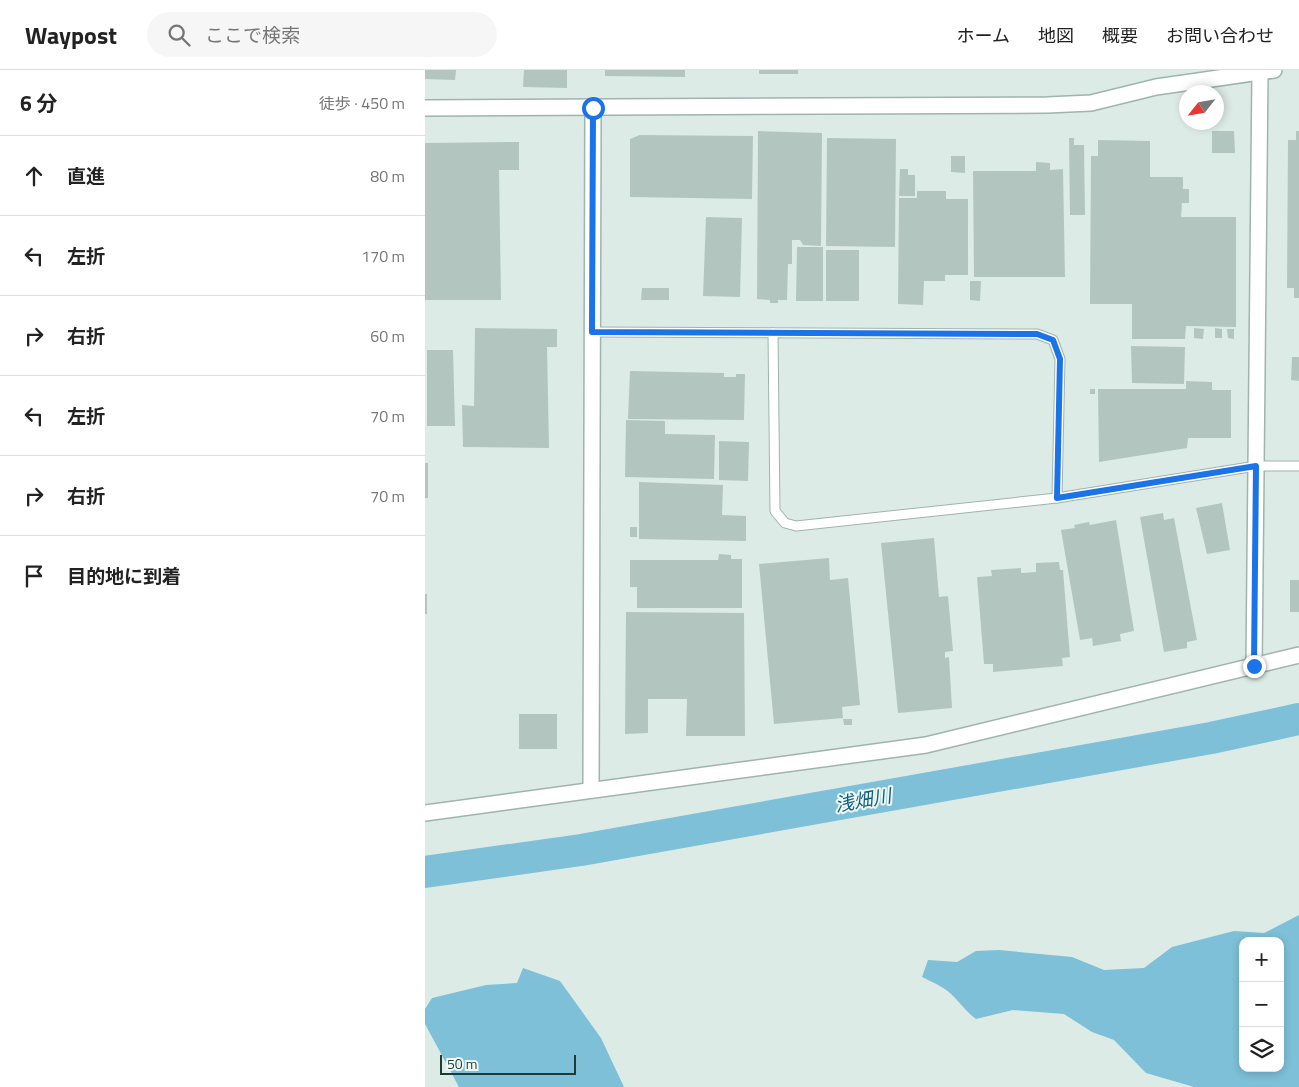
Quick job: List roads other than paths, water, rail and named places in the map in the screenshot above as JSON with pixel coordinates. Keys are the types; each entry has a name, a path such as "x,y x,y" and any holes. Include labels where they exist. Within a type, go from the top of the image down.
{"street":[{"path":"425,108 1047,105 1091,103 1156,87 1267,71 1256,466 1254,666"},
{"path":"591,790 593,108"},
{"path":"425,813 926,745 1299,655"}],"lane":[{"path":"592,332 1037,334 1053,340 1060,359 1057,498"},
{"path":"773,333 775,511 785,523 796,526 1057,498 1256,466 1299,466"}],"water":[{"path":"1299,915 1299,1087 1194,1087 1146,1073 1114,1040 1092,1032 1064,1014 1013,1010 976,1019 954,996 937,984 922,977 928,960 957,962 976,951 999,950 1072,957 1104,970 1144,968 1172,947 1234,931 1264,933"},
{"path":"523,968 560,981 601,1038 624,1087 459,1087 425,1024 425,1009 432,998 486,985 517,983"}],"waterway":[{"name":"浅畑川","path":"425,872 581,850 1211,738 1299,719"}]}
